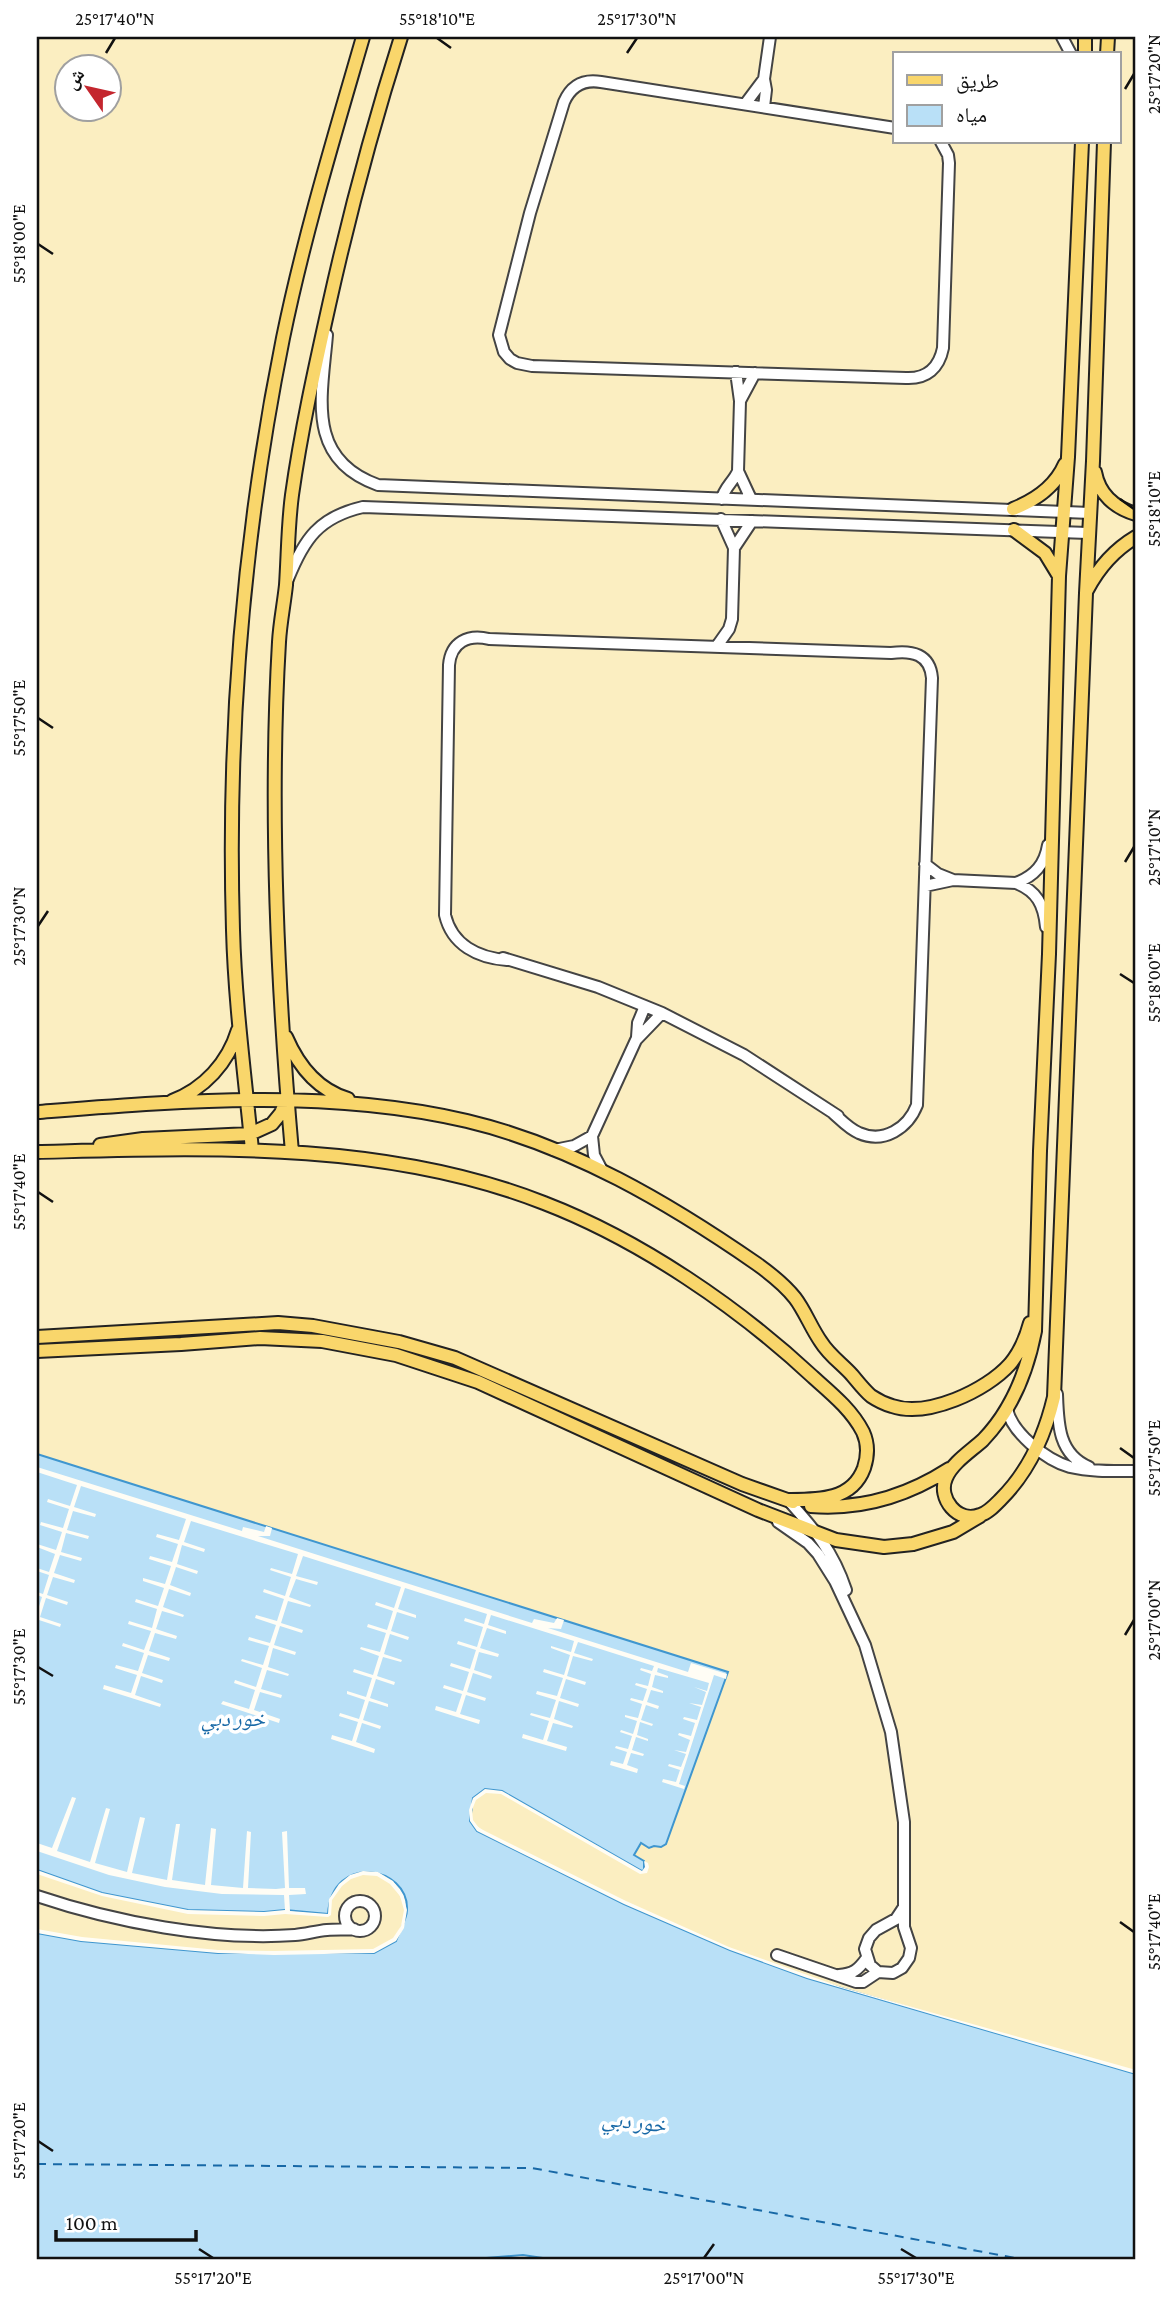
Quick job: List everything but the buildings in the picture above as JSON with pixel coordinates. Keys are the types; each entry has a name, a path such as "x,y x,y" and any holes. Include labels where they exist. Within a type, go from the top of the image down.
{"main road":[{"path":"252,1150 233,930 233,780 244,609 273,391 295,284 322,178 363,37"},
{"path":"292,1152 276,902 275,744 279,638 286,585 287,540 297,462 329,306 365,158 401,37"},
{"path":"37,1337 278,1323 313,1326 399,1342 483,1369 743,1484 788,1500 830,1507 873,1503 913,1489 953,1467 986,1437 1007,1409 1023,1377 1035,1331 1054,803 1059,576 1068,457 1082,144"},
{"path":"37,1351 276,1337 322,1341 396,1355 487,1385 758,1510 820,1535 852,1544 899,1546 940,1537 982,1515 1011,1489 1037,1448 1049,1416 1056,1377 1104,144"},
{"path":"1013,509 1037,498 1047,490 1056,480 1068,457"},
{"path":"1093,461 1102,490 1112,502 1136,513"},
{"path":"1014,530 1045,553 1059,576"},
{"path":"1086,593 1102,565 1136,537"},
{"path":"163,1104 190,1093 213,1075 230,1051 240,1023"},
{"path":"284,1030 293,1054 316,1081 334,1094 361,1104"},
{"path":"37,1112 247,1100 361,1104 430,1113 470,1122 554,1150 603,1172 681,1214 780,1281 797,1301 823,1346 870,1395 891,1406 913,1410 938,1405 958,1398 995,1377 1010,1363 1021,1347 1036,1303"},
{"path":"79,1151 135,1140 250,1134 272,1124 287,1100"},
{"path":"37,1152 292,1152 372,1161 460,1177 544,1203 623,1241 733,1311 798,1363 849,1412 863,1433 867,1446 867,1459 862,1472 845,1492 819,1500 788,1500"},
{"path":"953,1467 944,1484 947,1503 962,1515 982,1515"}],"street":[{"path":"764,107 764,79 770,37"},
{"path":"746,103 764,79"},
{"path":"893,128 592,80 574,87 564,102 520,251 499,335 504,352 510,359 524,365 914,379 929,373 936,366 943,348 948,155 943,144"},
{"path":"329,306 321,402 324,434 339,462 363,480 393,488 1090,513"},
{"path":"722,499 738,471 740,401 736,372"},
{"path":"740,401 755,373"},
{"path":"738,471 751,499"},
{"path":"286,585 298,556 313,532 336,516 363,507 1088,533"},
{"path":"717,646 729,629 732,619 734,548 721,519"},
{"path":"734,548 752,521"},
{"path":"732,619 736,632 735,647"},
{"path":"475,636 489,639 717,646 891,653 910,657 922,665 930,690 917,1105 909,1121 894,1133 866,1136 849,1128 833,1113 744,1055 645,1006 563,975 479,950 464,939 453,924 445,898 446,774 451,655 460,642 475,636"},
{"path":"1016,883 1033,874 1045,859 1054,803"},
{"path":"925,864 938,874 953,880"},
{"path":"925,886 953,880 1016,883 1032,891 1042,906 1049,954"},
{"path":"603,1172 594,1155 592,1136 636,1040 638,1023 645,1006"},
{"path":"636,1040 662,1013"},
{"path":"554,1150 574,1146 592,1136"},
{"path":"1056,1377 1059,1434 1072,1456 1094,1470"},
{"path":"1007,1409 1009,1419 1018,1431 1037,1448 1070,1467 1136,1471"},
{"path":"788,1500 820,1535 837,1564 881,1692 897,1761 905,1832 904,1927 911,1948 909,1958 902,1968 893,1973 878,1972 866,1959 865,1949 869,1938 876,1930 896,1919 904,1907"},
{"path":"758,1510 796,1533 818,1554 853,1617"},
{"path":"37,1896 75,1909 138,1922 214,1933 294,1935 328,1930 363,1931 371,1926 375,1917 373,1908 366,1902 356,1902 348,1908 347,1922 354,1929"},
{"path":"328,1930 346,1914"},
{"path":"777,1955 863,1982 878,1972"},
{"path":"836,1975 858,1970 866,1959"}],"sand":[{"path":"37,37 1136,37 1136,2074 807,1978 730,1950 624,1904 498,1841 470,1821 473,1798 485,1789 502,1791 634,1855 641,1843 658,1846 666,1844 727,1672 37,1454"},
{"path":"37,1870 329,1899 350,1875 374,1874 392,1882 407,1910 396,1941 374,1953 274,1955 163,1948 37,1933"}],"water":[{"name":"خور دبي","path":"37,1454 728,1672 666,1844 649,1848 641,1843 634,1855 644,1861 644,1870 502,1791 485,1789 473,1798 470,1821 477,1831 624,1904 730,1950 807,1978 1136,2074 1136,2260 556,2260 523,2255 462,2260 37,2260 37,1933 81,1941 218,1953 374,1953 396,1941 407,1910 404,1895 396,1883 370,1872 355,1874 342,1881 333,1894 328,1914 285,1910 188,1910 102,1893 37,1870"}],"pier":[{"path":"37,1467 242,1531 243,1527 264,1532 266,1526 272,1528 270,1536 258,1536 532,1623 534,1619 554,1623 557,1618 564,1620 561,1629 548,1628 688,1672 691,1663 727,1674 726,1679 714,1675 679,1784 685,1786 684,1789 662,1782 663,1779 676,1782 680,1770 668,1766 681,1767 686,1754 674,1750 686,1752 690,1740 678,1735 691,1736 695,1723 683,1719 697,1720 701,1707 689,1703 702,1705 706,1692 694,1687 707,1691 709,1683 658,1668 657,1672 668,1678 655,1675 652,1687 663,1693 651,1690 647,1702 659,1706 658,1709 646,1705 641,1720 653,1724 652,1726 640,1722 637,1735 648,1741 636,1737 632,1750 644,1754 631,1753 627,1765 638,1769 637,1773 610,1765 611,1761 623,1764 627,1752 615,1748 628,1749 632,1736 620,1732 621,1730 633,1734 637,1721 625,1715 638,1718 642,1704 630,1700 643,1701 647,1689 635,1685 648,1686 651,1674 640,1670 652,1671 654,1666 578,1642 574,1653 593,1659 592,1661 573,1656 567,1676 586,1682 585,1685 566,1679 560,1698 579,1704 578,1707 559,1701 554,1719 573,1726 572,1728 553,1723 547,1741 567,1747 566,1751 522,1738 523,1734 543,1740 549,1721 530,1715 531,1713 550,1718 556,1700 536,1694 537,1691 557,1696 563,1678 543,1672 544,1669 564,1675 570,1655 551,1646 571,1652 574,1641 491,1615 488,1625 506,1631 506,1634 487,1628 480,1648 499,1654 498,1657 479,1652 474,1670 492,1676 491,1679 473,1673 467,1692 486,1698 485,1701 466,1695 460,1714 480,1720 479,1724 435,1710 436,1706 456,1712 462,1694 443,1688 444,1685 463,1691 469,1672 450,1666 451,1663 470,1669 476,1650 457,1644 458,1641 477,1647 483,1627 464,1621 465,1618 484,1624 487,1614 405,1588 398,1609 416,1615 416,1618 397,1612 391,1631 409,1637 408,1640 390,1634 384,1654 402,1660 401,1662 383,1657 377,1676 395,1682 394,1685 376,1679 370,1698 388,1704 388,1707 369,1701 363,1720 381,1726 380,1729 362,1723 356,1742 375,1749 374,1753 331,1739 332,1735 352,1741 358,1722 339,1716 340,1713 359,1719 365,1700 347,1694 347,1691 366,1697 372,1678 353,1672 354,1669 373,1675 379,1656 360,1649 361,1647 380,1652 386,1633 367,1627 368,1624 387,1630 393,1611 375,1605 376,1602 394,1608 401,1587 303,1556 296,1576 318,1582 317,1585 296,1579 289,1597 311,1605 310,1607 288,1601 281,1623 303,1630 302,1633 280,1626 274,1645 296,1652 295,1655 273,1648 268,1667 289,1674 288,1676 267,1670 261,1689 282,1695 281,1698 260,1692 254,1710 280,1719 279,1723 221,1704 223,1701 249,1709 255,1690 234,1683 235,1680 256,1687 262,1668 241,1661 242,1659 263,1665 269,1646 248,1640 249,1637 270,1643 276,1625 255,1618 256,1615 277,1621 284,1599 263,1592 264,1589 285,1596 291,1577 270,1570 271,1568 292,1574 298,1554 191,1521 184,1542 205,1549 204,1552 182,1545 177,1564 198,1571 197,1574 176,1567 170,1585 191,1593 190,1596 169,1589 163,1607 184,1615 183,1617 162,1611 156,1629 177,1636 176,1639 155,1633 149,1651 170,1658 169,1661 148,1655 142,1673 163,1680 162,1683 141,1676 135,1695 161,1704 160,1707 103,1689 104,1685 131,1693 137,1675 115,1668 116,1665 138,1671 144,1653 122,1646 123,1643 144,1650 151,1631 128,1624 129,1621 152,1628 157,1609 135,1602 136,1599 158,1606 164,1588 143,1581 143,1578 165,1584 171,1566 149,1559 150,1556 172,1562 178,1544 156,1537 157,1534 179,1540 186,1519 81,1486 74,1507 96,1514 95,1517 73,1511 67,1530 89,1536 88,1539 66,1533 61,1552 82,1558 81,1561 60,1555 54,1573 75,1580 74,1583 53,1577 47,1595 68,1602 67,1605 46,1598 40,1617 61,1624 60,1627 39,1620 37,1628 37,1613 42,1597 37,1595 37,1592 43,1594 49,1575 37,1571 37,1568 49,1572 55,1554 37,1547 37,1544 56,1550 62,1532 40,1525 41,1522 63,1528 69,1509 47,1502 48,1499 70,1506 77,1485 37,1472"},
{"path":"485,1789 502,1791 642,1871 645,1867 644,1861 649,1867 647,1873 640,1874 501,1794 486,1793 476,1800 472,1810 473,1820 479,1828 626,1901 729,1947 841,1987 1136,2070 1136,2074 807,1978 730,1950 624,1904 477,1831 470,1821 469,1810 473,1798"},
{"path":"72,1797 76,1798 57,1851 90,1862 106,1808 110,1809 95,1863 127,1872 140,1817 145,1818 132,1873 167,1880 176,1824 180,1824 172,1880 205,1885 211,1828 216,1829 211,1885 243,1888 247,1831 251,1832 248,1888 276,1889 285,1888 282,1832 287,1831 289,1888 305,1888 306,1894 289,1895 290,1911 328,1914 329,1899 339,1884 350,1875 363,1871 378,1872 393,1881 403,1895 407,1910 404,1928 396,1941 374,1953 274,1955 81,1941 37,1933 37,1929 82,1937 218,1950 274,1951 373,1949 393,1938 401,1926 404,1910 400,1896 390,1884 377,1876 363,1875 342,1886 332,1900 331,1915 328,1917 188,1914 102,1896 37,1874 37,1870 102,1893 188,1910 285,1910 284,1895 222,1894 165,1887 109,1875 37,1851 37,1843 52,1848"}],"ferry route":[{"path":"37,2164 532,2168 1026,2260"}]}
